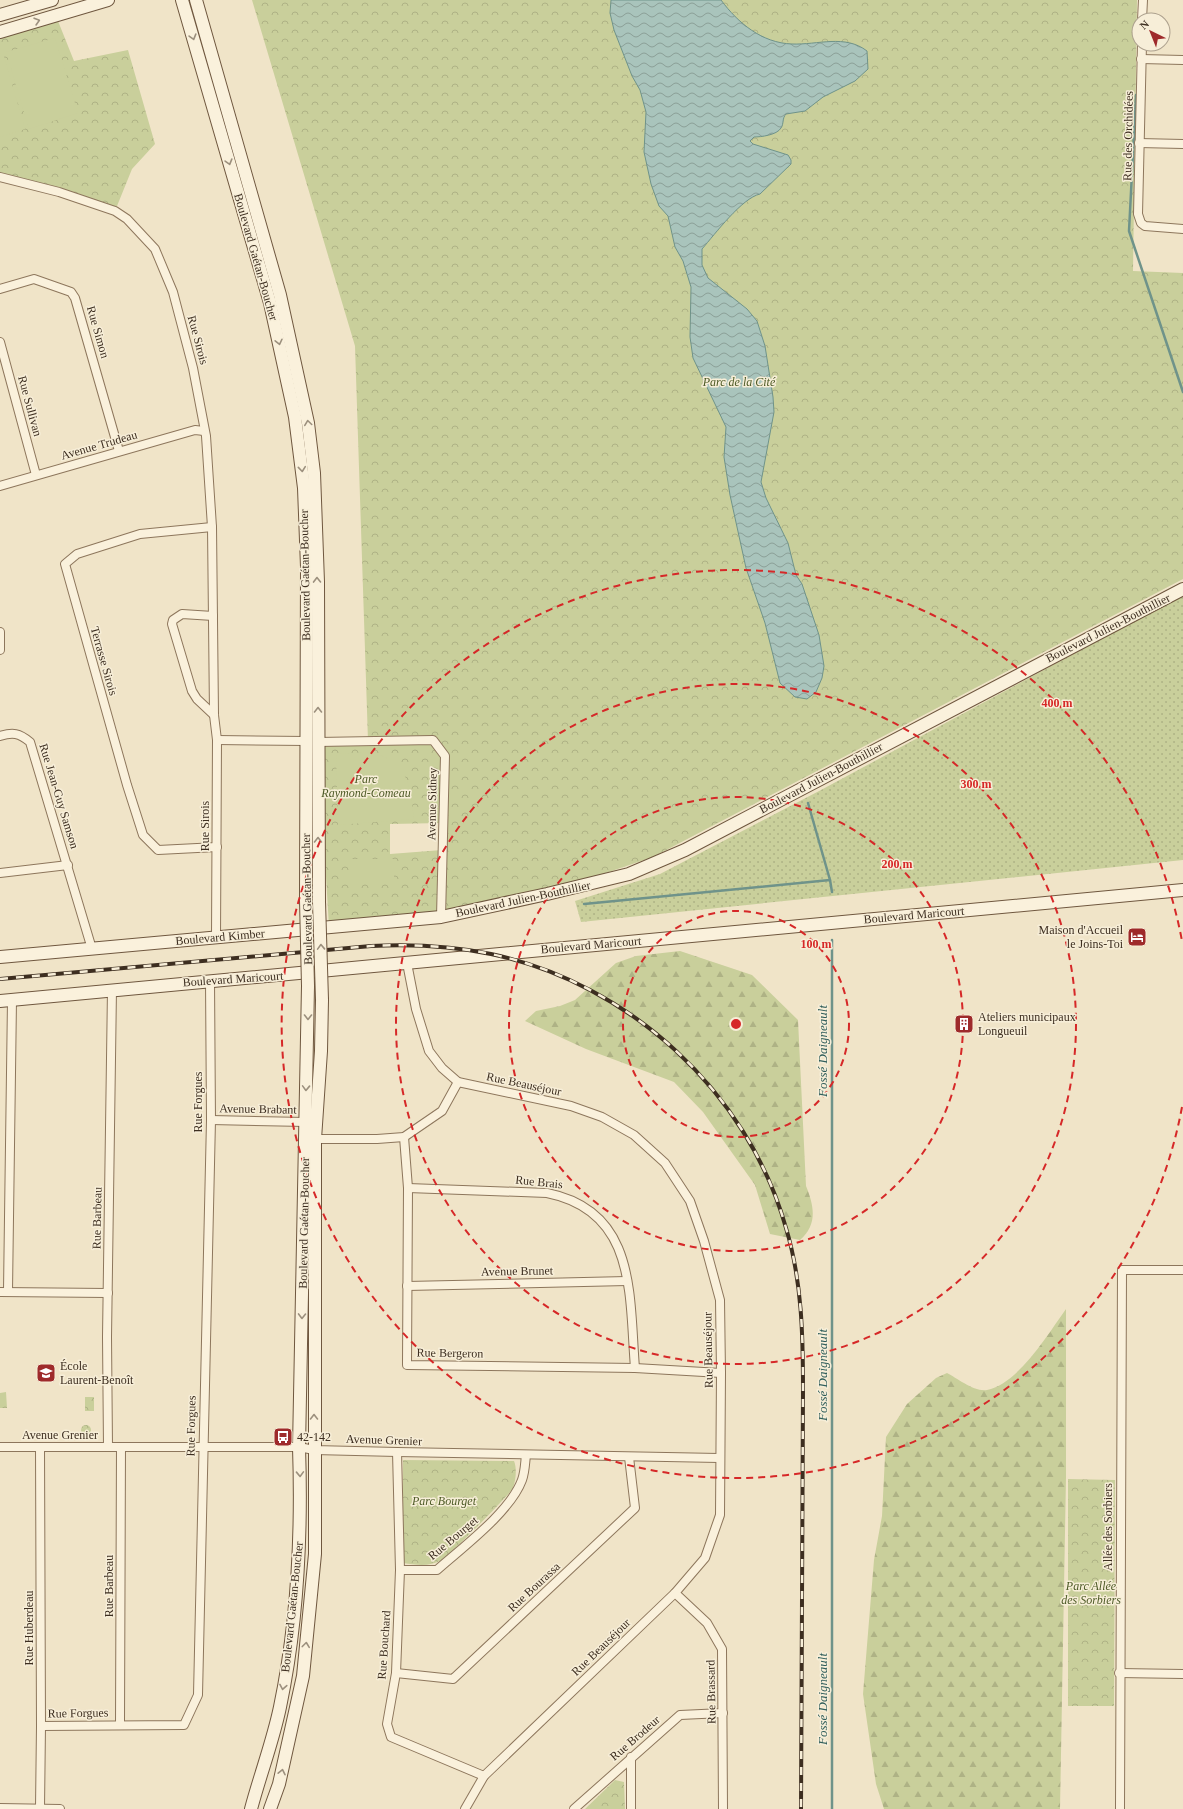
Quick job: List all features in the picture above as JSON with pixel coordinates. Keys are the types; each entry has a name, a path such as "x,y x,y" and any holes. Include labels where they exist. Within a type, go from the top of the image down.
{"main road":[{"path":"0,16 52,0"},
{"path":"0,32 108,0"},
{"name":"Boulevard Gaétan-Boucher","path":"182,0 270,303 296,417 304,488 306,526 312,742 312,879 299,1447 301,1498 299,1564 291,1640 280,1708 250,1809"},
{"name":"Boulevard Gaétan-Boucher","path":"196,0 280,295 307,415 314,480 318,590 312,742"},
{"name":"Boulevard Julien-Bouthillier","path":"441,917 547,894 629,874 685,850 1183,589"},
{"name":"Boulevard Gaétan-Boucher","path":"270,1809 280,1784 303,1676 315,1554 315,1139 321,1051 322,1000 312,879"},
{"name":"Boulevard Maricourt","path":"6,1000 1183,890"},
{"name":"Boulevard Kimber","path":"0,957 441,917"}],"street":[{"path":"1142,12 1143,0"},
{"name":"Rue des Orchidées","path":"1142,52 1138,214 1141,223 1145,226 1183,229"},
{"path":"1141,60 1183,60"},
{"path":"1139,143 1183,144"},
{"name":"Rue Sirois","path":"0,177 60,192 115,212 127,219 155,249 173,292 193,368 204,431 212,527 214,716 217,740 216,937"},
{"name":"Rue Simon","path":"0,289 34,279 71,292 76,298 120,451"},
{"name":"Rue Sullivan","path":"0,342 36,475"},
{"name":"Avenue Trudeau","path":"0,486 195,430 204,431"},
{"name":"Terrasse Sirois","path":"212,527 140,534 77,554 64,564 125,778 143,835 158,850 217,847"},
{"path":"213,616 182,614 173,620 172,624 192,691 197,699 214,716"},
{"path":"0,632 0,650"},
{"name":"Rue Jean-Guy Samson","path":"0,736 11,732 21,735 30,742 92,949"},
{"name":"Avenue Sidney","path":"217,740 312,742 433,740 445,756 441,917"},
{"name":"Rue Jean-Guy Samson","path":"0,873 68,865"},
{"name":"Rue Beauséjour","path":"407,962 416,1009 429,1051 442,1068 458,1082 571,1106 602,1117 634,1135 665,1163 690,1201 704,1241 720,1300 720,1515 705,1558 675,1593 484,1776 465,1809"},
{"name":"Rue Forgues","path":"42,1726 120,1724 184,1725 198,1695 211,1120 210,981"},
{"name":"Rue Barbeau","path":"108,1447 108,1292 112,989"},
{"path":"6,1000 4,1292 108,1292"},
{"path":"315,1139 377,1139 404,1136 442,1111 458,1082"},
{"name":"Avenue Brabant","path":"211,1120 306,1122"},
{"name":"Rue Bergeron","path":"404,1136 408,1188 407,1365 635,1368 721,1373"},
{"name":"Rue Brais","path":"408,1188 547,1193 565,1196 584,1206 600,1218 611,1234 622,1257 628,1281 635,1368"},
{"name":"Allée des Sorbiers","path":"1120,1809 1119,1673 1122,1270 1183,1270"},
{"name":"Avenue Brunet","path":"407,1286 628,1281"},
{"name":"Avenue Grenier","path":"0,1447 299,1447 314,1450 719,1458"},
{"name":"Rue Huberdeau","path":"40,1447 42,1726 40,1808"},
{"name":"Rue Barbeau","path":"120,1724 121,1447"},
{"name":"Rue Bouchard","path":"397,1452 400,1570 396,1672 387,1724 391,1737 484,1776"},
{"name":"Rue Bourget","path":"400,1570 437,1570 464,1546 508,1505 522,1479 526,1455"},
{"name":"Rue Bourassa","path":"396,1672 453,1679 634,1508 629,1457"},
{"name":"Rue Brassard","path":"675,1593 707,1624 722,1649 723,1809"},
{"path":"1119,1673 1183,1674"},
{"name":"Rue Brodeur","path":"574,1809 680,1715 723,1713"},
{"path":"631,1757 631,1809"},
{"path":"0,1808 60,1809"}],"green space":[{"name":"Parc de la Cité","path":"252,0 1137,0 1137,12 1131,12 1131,52 1136,52 1133,271 1183,273 1183,579 653,857 588,879 443,913 443,823 390,824 390,854 442,850 441,917 329,927 318,742 368,741 355,346"},
{"path":"56,16 74,61 128,50 155,144 132,169 115,211 0,177 0,32"},
{"path":"55,38 78,113 29,129 6,52"},
{"path":"3,53 25,129 0,137 0,54"},
{"path":"1183,595 1183,860 581,922 575,901 660,874 821,790"},
{"name":"Parc Raymond-Comeau","path":"373,752 394,763 406,777 411,796 414,819 338,825 336,754"},
{"path":"349,859 394,859 394,882 349,882"},
{"path":"680,951 752,975 798,1020 806,1186 811,1201 813,1214 810,1228 800,1240 770,1234 755,1185 703,1112 674,1082 586,1049 525,1021 536,1011 560,1006 575,1000 616,963 636,956"},
{"path":"1066,1309 1066,1477 1060,1809 884,1809 876,1784 863,1694 874,1560 882,1516 886,1437 907,1404 936,1378 947,1373 977,1389 987,1390 999,1386 1010,1378 1031,1357"},
{"path":"6,1392 7,1408 0,1408 0,1393"},
{"path":"85,1397 94,1397 94,1411 85,1411"},
{"path":"86,1425 91,1430 86,1435 81,1430"},
{"name":"Parc Bourget","path":"403,1460 514,1461 516,1471 515,1481 513,1488 502,1501 442,1560 428,1565 403,1563"},
{"name":"Parc Allée des Sorbiers","path":"1068,1479 1115,1480 1114,1706 1068,1706"},
{"path":"615,1780 624,1782 625,1809 585,1809"}],"water":[{"path":"611,0 721,0 743,24 761,36 771,40 792,44 831,42 850,43 867,51 868,69 855,81 823,97 805,111 786,114 779,130 769,135 754,137 750,141 753,144 788,155 791,160 791,164 760,194 745,202 737,209 702,249 702,265 708,278 747,309 757,321 765,346 774,412 761,482 766,498 788,543 796,575 802,584 819,635 824,666 822,678 816,692 807,699 795,697 780,683 765,623 746,568 730,495 724,457 726,427 693,358 690,337 691,287 683,261 675,247 668,216 659,206 651,184 644,152 646,112 640,90 632,76 614,30 610,13"}],"waterway":[{"path":"1136,95 1129,231 1183,392"},
{"path":"808,803 830,880"},
{"name":"Fossé Daigneault","path":"584,904 830,880 832,892"},
{"name":"Fossé Daigneault","path":"832,940 832,1809"}],"railway":[{"path":"0,979 371,946 402,945 447,947 491,954 542,969 590,990 635,1018 676,1051 712,1089 743,1132 768,1178 786,1228 795,1268 802,1329 803,1369 801,1809"}],"place":[{"name":"Maison d'Accueil le Joins-Toi","path":"1137,937"},
{"name":"Ateliers municipaux Longueuil","path":"964,1024"},
{"name":"École Laurent-Benoît","path":"46,1373"},
{"name":"42-142","path":"283,1437"}]}
